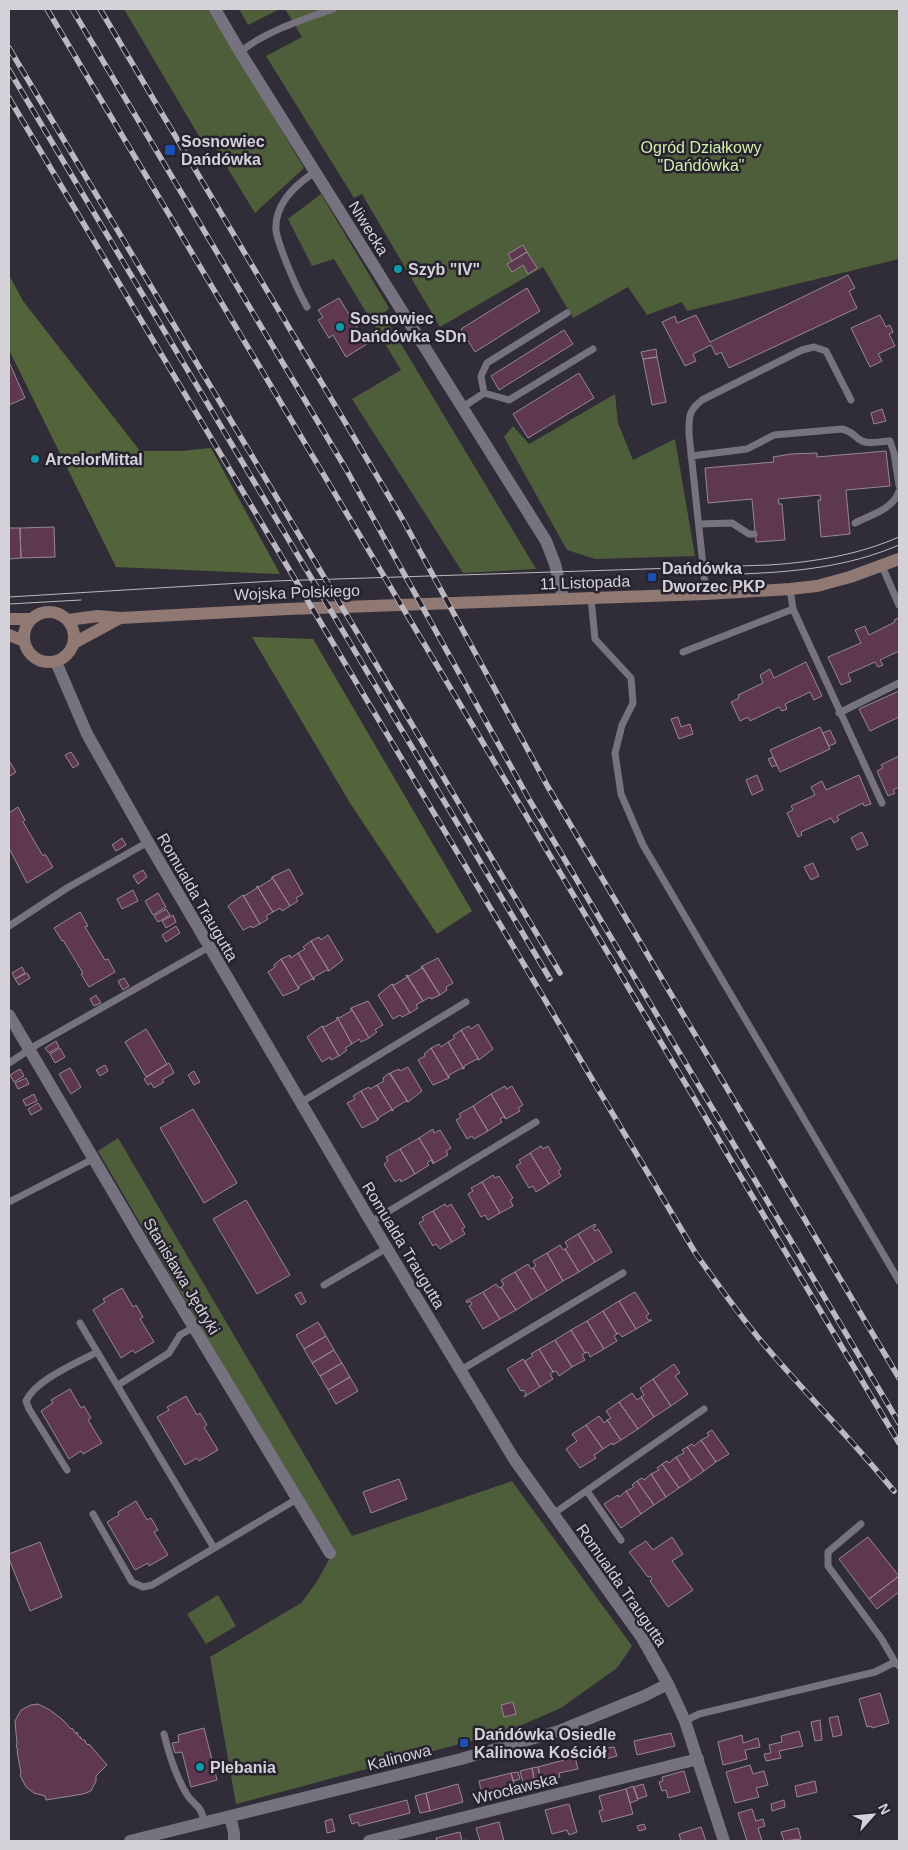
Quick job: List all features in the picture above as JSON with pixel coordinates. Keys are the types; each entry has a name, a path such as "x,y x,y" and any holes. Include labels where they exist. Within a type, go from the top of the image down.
{"main road":[{"name":"11 Listopada","path":"477,601 706,594 790,589 817,586 850,577 899,559"},
{"name":"Wojska Polskiego","path":"68,620 98,616 120,618 477,601"},
{"path":"48,612 60,615 68,620 73,629 74,643 70,652 64,658 56,662 42,662 36,659 26,648 24,641 26,629 32,619 48,612"},
{"name":"Wojska Polskiego","path":"74,643 120,618"},
{"path":"9,619 32,619"},
{"path":"9,635 24,641"}],"street":[{"name":"Niwecka","path":"215,9 546,541 558,573 563,598"},
{"name":"Romualda Traugutta","path":"56,662 87,734 209,947 386,1248 514,1459 642,1638 668,1684 685,1721 724,1841"},
{"name":"Stanisława Jędryki","path":"9,1015 93,1159 330,1552"},
{"name":"Kalinowa","path":"130,1841 461,1759 559,1731 644,1696 668,1684"},
{"name":"Wrocławska","path":"369,1841 698,1758"},
{"path":"230,1816 234,1841"}],"lane":[{"path":"240,52 249,44 296,22 333,9"},
{"path":"307,307 282,251 276,232 276,219 281,206 289,195 302,180 315,172"},
{"path":"484,393 481,376 487,363 567,313"},
{"path":"706,594 691,456 689,417 692,407 702,400 802,350 814,347 826,351 852,400"},
{"path":"462,408 484,393 509,400 593,348"},
{"path":"691,456 747,450 774,435 842,429 851,432 861,441 869,443 890,441 894,453 899,485"},
{"path":"855,523 886,507 897,498 899,491"},
{"path":"698,524 732,523 749,534 754,534"},
{"path":"882,566 899,605"},
{"path":"790,589 793,608 839,713 882,803"},
{"path":"591,598 595,639 631,678 633,703 622,725 615,753 621,794 643,845 899,1280"},
{"path":"683,652 793,608"},
{"path":"839,713 899,683"},
{"path":"9,926 67,888 148,842"},
{"path":"9,1063 209,947"},
{"path":"300,1103 466,1002"},
{"path":"371,1222 536,1122"},
{"path":"9,1202 93,1159"},
{"path":"324,1285 386,1248"},
{"path":"461,1370 623,1273"},
{"path":"80,1323 214,1548"},
{"path":"118,1385 170,1353 180,1335 194,1327"},
{"path":"68,1470 26,1400 30,1392 40,1385 97,1352"},
{"path":"553,1514 704,1409"},
{"path":"587,1491 621,1540"},
{"path":"93,1514 132,1582 143,1587 152,1585 297,1499"},
{"path":"685,1721 699,1714 875,1672 897,1664 881,1638 828,1566 828,1552 860,1524"},
{"path":"164,1734 170,1760 187,1795 202,1811 204,1822"}],"green space":[{"path":"124,9 210,9 304,168 255,213 214,146 206,148"},
{"path":"239,9 280,9 248,25"},
{"name":"Ogród Działkowy \"Dańdówka\"","path":"285,9 899,9 899,259 687,311 682,302 647,315 628,287 573,318 543,267 440,327 362,194 354,198 266,56 302,37"},
{"path":"321,194 389,308 383,314 536,569 463,573 352,399 401,370 334,259 312,266 288,219"},
{"path":"9,275 23,301 140,451 181,451 211,448 280,574 116,567 9,350"},
{"path":"615,394 618,423 633,460 675,439 695,556 595,559 567,550 504,437 513,426 529,444"},
{"path":"252,637 313,639 472,911 437,934 350,803"},
{"path":"118,1138 352,1536 512,1481 632,1646 617,1668 561,1708 508,1731 236,1804 210,1657 301,1603 316,1583 335,1549 279,1461 98,1151"},
{"path":"218,1595 236,1626 206,1644 187,1614"}],"building":[{"path":"523,245 527,252 512,261 508,254"},
{"path":"527,252 537,268 528,274 523,265 512,272 507,264"},
{"path":"848,275 855,288 849,291 857,308 729,368 721,352 716,355 711,345 693,354 696,361 685,366 662,322 675,316 677,323 696,315 710,342"},
{"path":"527,288 540,311 475,352 461,329"},
{"name":"Sosnowiec Dańdówka SDn","path":"339,298 367,344 346,357 333,335 329,338 318,320 323,317 318,310"},
{"path":"880,315 886,327 890,325 893,332 889,334 895,346 878,354 882,361 870,367 851,328"},
{"path":"564,330 573,344 499,390 491,376"},
{"path":"656,349 657,357 643,359 641,352"},
{"path":"657,357 666,402 652,405 643,359"},
{"path":"9,362 25,398 9,405"},
{"path":"579,373 594,398 528,438 513,414"},
{"path":"882,409 886,421 874,424 871,413"},
{"path":"886,451 890,486 846,490 850,534 821,537 818,500 821,500 820,495 778,499 779,504 782,504 785,540 756,542 752,499 708,503 705,468 774,462 773,457 791,454 817,453 817,457"},
{"path":"54,527 55,557 21,558 20,528"},
{"path":"9,528 20,528 21,558 9,559"},
{"path":"899,618 899,651 880,660 883,665 878,667 875,662 848,674 851,681 841,685 828,657 861,643 855,630 865,626 869,635 895,622 894,620"},
{"path":"806,662 822,696 814,700 810,692 785,704 787,709 782,711 779,707 750,721 748,717 740,721 731,702 739,698 738,695 763,683 760,675 770,669 774,678"},
{"path":"899,691 899,717 870,731 859,709"},
{"path":"678,717 681,727 690,724 693,734 679,739 671,719"},
{"path":"820,727 830,749 780,772 770,750"},
{"path":"830,730 836,743 829,746 823,733"},
{"path":"71,752 79,764 73,768 65,755"},
{"path":"899,756 899,787 893,790 895,793 888,796 877,771 883,768 881,765"},
{"path":"773,757 777,765 772,767 768,759"},
{"path":"10,762 16,772 10,776 9,773"},
{"path":"757,775 763,790 752,795 746,780"},
{"path":"859,775 871,804 864,806 863,803 837,816 839,820 834,823 831,818 801,832 802,835 798,837 787,813 793,810 791,806 815,795 811,787 822,781 826,790"},
{"path":"18,807 25,820 23,822 43,856 45,854 53,867 27,883 9,848 9,813"},
{"path":"862,832 868,845 857,850 851,838"},
{"path":"122,838 126,845 116,851 112,845"},
{"path":"813,863 819,876 811,880 804,867"},
{"path":"289,869 303,894 296,898 298,901 290,906 272,877"},
{"path":"143,870 147,877 138,884 133,876"},
{"path":"272,877 290,906 282,911 280,908 273,912 257,886 259,887 272,879"},
{"path":"257,886 273,912 266,916 268,919 260,924 243,895 257,888"},
{"path":"133,890 138,901 122,909 117,899"},
{"path":"158,893 166,907 153,915 145,901"},
{"path":"243,895 260,924 243,930 228,906"},
{"path":"166,909 170,915 158,922 154,916"},
{"path":"80,912 88,926 85,927 105,960 108,959 115,972 89,987 81,974 83,973 54,928"},
{"path":"173,915 176,922 166,928 162,921"},
{"path":"176,926 180,933 166,942 162,935"},
{"path":"328,935 343,960 329,971 311,941 319,937 321,940"},
{"path":"311,941 329,971 327,970 314,977 314,980 298,953 305,949 303,947"},
{"path":"298,953 314,980 312,979 299,986 299,989 281,959 290,955 291,958"},
{"path":"438,958 453,983 446,987 447,990 440,995 422,966"},
{"path":"281,959 299,989 283,996 268,972"},
{"path":"421,966 440,995 423,1001 407,975 409,976 422,968"},
{"path":"22,967 25,973 15,979 12,973"},
{"path":"27,973 30,978 19,985 15,979"},
{"path":"406,975 423,1001 416,1005 418,1008 410,1013 392,984 394,985 407,977"},
{"path":"124,978 129,986 123,990 118,981"},
{"path":"392,984 410,1013 393,1019 378,995"},
{"path":"96,995 101,1003 94,1006 90,999"},
{"path":"368,1001 383,1025 375,1030 377,1032 369,1038 351,1008"},
{"path":"351,1008 369,1038 361,1042 359,1039 352,1044 337,1017 339,1018 351,1011"},
{"path":"337,1017 352,1044 345,1048 347,1050 339,1056 322,1026 324,1027 337,1020"},
{"path":"478,1024 493,1049 479,1060 461,1030 469,1026 471,1029"},
{"path":"322,1026 339,1056 331,1060 330,1057 322,1062 307,1037"},
{"path":"146,1029 167,1064 146,1077 125,1042"},
{"path":"461,1030 479,1060 477,1059 464,1066 464,1069 448,1042 455,1038 453,1036"},
{"path":"56,1041 59,1047 49,1053 45,1048"},
{"path":"448,1042 464,1069 462,1068 449,1075 449,1078 431,1048 439,1044 441,1047"},
{"path":"60,1048 65,1057 55,1063 50,1054"},
{"path":"431,1048 449,1078 433,1085 418,1060 425,1056 424,1054"},
{"path":"169,1063 174,1073 162,1080 164,1082 154,1088 151,1083 148,1085 144,1079"},
{"path":"105,1065 108,1071 100,1076 96,1070"},
{"path":"408,1067 422,1091 408,1102 390,1073"},
{"path":"70,1068 81,1087 71,1094 59,1074"},
{"path":"20,1069 24,1076 14,1082 10,1075"},
{"path":"194,1071 200,1082 194,1085 188,1075"},
{"path":"389,1073 408,1102 406,1101 393,1109 393,1111 377,1085 384,1081 383,1078"},
{"path":"26,1078 29,1084 18,1089 15,1083"},
{"path":"377,1085 393,1111 391,1110 378,1118 378,1120 361,1091"},
{"path":"505,1086 507,1089 512,1086 523,1105 518,1108 520,1111 506,1119 491,1094"},
{"path":"361,1091 378,1120 362,1128 347,1103 355,1099 353,1096"},
{"path":"34,1094 37,1101 26,1106 23,1100"},
{"path":"491,1094 506,1119 503,1117 500,1119 502,1122 488,1131 473,1106"},
{"path":"38,1103 42,1109 31,1115 28,1109"},
{"path":"473,1106 488,1131 474,1139 472,1136 467,1139 456,1120 461,1117 459,1114"},
{"path":"193,1109 237,1183 204,1203 160,1128"},
{"path":"433,1129 434,1133 440,1130 451,1148 446,1151 448,1155 434,1163 419,1138"},
{"path":"419,1138 434,1163 431,1160 427,1163 429,1165 415,1174 400,1149"},
{"path":"541,1146 543,1149 548,1146 561,1169 558,1171 561,1176 549,1184 530,1153"},
{"path":"400,1149 415,1174 401,1182 400,1179 395,1182 384,1164 388,1161 386,1157"},
{"path":"530,1153 549,1184 536,1192 533,1186 529,1188 516,1166 521,1163 519,1160"},
{"path":"493,1175 495,1178 499,1176 513,1198 510,1200 513,1206 500,1213 482,1182"},
{"path":"482,1182 500,1213 488,1220 485,1215 481,1217 468,1194 473,1191 471,1188"},
{"path":"246,1200 290,1275 257,1294 213,1219"},
{"path":"445,1204 447,1207 451,1204 465,1227 462,1229 465,1234 452,1242 433,1211"},
{"path":"433,1211 452,1242 440,1249 436,1244 433,1246 419,1223 424,1220 422,1217"},
{"path":"595,1224 596,1226 593,1228 595,1231 598,1229 612,1252 595,1262 578,1234"},
{"path":"578,1234 595,1262 579,1272 565,1249 568,1247 565,1242"},
{"path":"560,1245 563,1250 565,1249 579,1272 563,1281 547,1253"},
{"path":"547,1253 563,1281 547,1291 533,1268 536,1266 533,1261"},
{"path":"528,1264 531,1269 533,1268 547,1291 532,1300 515,1272"},
{"path":"515,1272 532,1300 516,1310 501,1287 504,1285 501,1280"},
{"path":"496,1284 499,1288 501,1287 516,1310 500,1319 483,1292"},
{"path":"122,1288 133,1307 136,1305 143,1317 140,1319 154,1342 135,1353 133,1350 121,1358 93,1310 105,1302 103,1299"},
{"path":"301,1292 306,1302 301,1305 295,1295"},
{"path":"483,1292 500,1319 483,1329 469,1306 472,1304 470,1301 467,1303 466,1301"},
{"path":"635,1292 649,1314 646,1316 648,1320 652,1320 636,1329 619,1301"},
{"path":"619,1301 636,1329 622,1337 619,1333 617,1334 603,1311"},
{"path":"603,1311 617,1334 614,1336 617,1341 604,1349 587,1321"},
{"path":"587,1321 604,1349 590,1357 588,1352 585,1353 571,1330"},
{"path":"318,1322 326,1336 304,1349 296,1335"},
{"path":"571,1330 585,1353 582,1355 585,1360 572,1367 555,1340"},
{"path":"326,1336 334,1350 312,1363 304,1349"},
{"path":"555,1340 572,1367 559,1376 556,1371 553,1372 539,1349"},
{"path":"539,1349 553,1372 550,1374 553,1379 540,1387 525,1361"},
{"path":"334,1350 342,1363 320,1376 312,1363"},
{"path":"523,1359 540,1387 524,1397 526,1394 524,1390 521,1391 507,1369"},
{"path":"342,1363 350,1377 328,1390 320,1376"},
{"path":"674,1364 680,1373 675,1376 688,1394 671,1406 653,1379"},
{"path":"350,1377 358,1391 336,1404 328,1390"},
{"path":"653,1379 671,1406 654,1417 641,1397 644,1395 640,1388"},
{"path":"70,1389 81,1408 84,1406 91,1418 88,1420 102,1443 83,1454 81,1451 69,1459 41,1411 53,1403 51,1400"},
{"path":"632,1393 637,1400 641,1397 654,1417 638,1429 619,1402"},
{"path":"186,1396 197,1415 200,1413 207,1425 204,1427 218,1450 199,1461 197,1458 185,1465 157,1417 169,1410 167,1407"},
{"path":"619,1402 638,1429 621,1440 607,1420 611,1418 606,1411"},
{"path":"599,1416 604,1423 607,1420 621,1440 603,1449 586,1425"},
{"path":"586,1425 603,1449 594,1455 596,1458 580,1468 566,1449 577,1441 572,1434"},
{"path":"712,1430 729,1454 716,1462 701,1440 709,1436 707,1433"},
{"path":"701,1440 716,1462 704,1471 687,1447 692,1444 694,1446"},
{"path":"687,1447 704,1471 691,1480 676,1457 684,1453 682,1450"},
{"path":"676,1457 691,1480 679,1488 662,1464 667,1461 669,1463"},
{"path":"662,1464 679,1488 666,1497 651,1474 659,1470 657,1468"},
{"path":"651,1474 666,1497 654,1505 637,1481 642,1478 644,1480"},
{"path":"399,1479 407,1499 371,1513 363,1492"},
{"path":"637,1481 654,1505 641,1514 626,1491 634,1487 632,1485"},
{"path":"626,1491 641,1514 621,1528 604,1504 618,1495 619,1497"},
{"path":"136,1501 147,1520 151,1518 158,1530 154,1532 168,1555 149,1566 148,1563 135,1570 107,1522 119,1515 118,1512"},
{"path":"672,1537 683,1554 672,1561 693,1590 668,1607 650,1581 652,1579 650,1576 648,1577 629,1552 646,1541 653,1550"},
{"path":"868,1537 899,1576 869,1599 839,1559"},
{"path":"40,1542 62,1597 30,1611 9,1559 9,1554"},
{"path":"899,1576 899,1592 877,1609 869,1599"},
{"path":"880,1693 889,1723 872,1728 871,1726 867,1727 859,1699"},
{"path":"513,1702 516,1714 504,1717 501,1705"},
{"path":"38,1704 63,1720 76,1734 77,1732 79,1737 89,1744 107,1765 96,1776 96,1781 91,1791 46,1800 45,1796 34,1793 26,1787 20,1775 15,1721 21,1710"},
{"path":"838,1716 842,1735 833,1737 829,1718"},
{"path":"820,1720 822,1740 815,1741 811,1722"},
{"name":"Plebania","path":"204,1728 217,1780 191,1787 182,1752 175,1753 172,1743 179,1742 178,1735"},
{"path":"799,1731 803,1746 779,1751 781,1758 766,1761 764,1754 771,1753 769,1745 782,1742 781,1736"},
{"path":"671,1733 675,1746 637,1755 634,1741"},
{"path":"742,1735 743,1743 758,1738 760,1747 745,1750 747,1759 723,1765 718,1742"},
{"path":"614,1747 617,1756 605,1759 602,1749"},
{"path":"575,1757 578,1769 559,1773 560,1777 555,1778 554,1775 540,1777 538,1767"},
{"path":"750,1765 753,1774 764,1771 768,1785 756,1788 759,1797 735,1803 726,1772"},
{"path":"538,1767 542,1782 535,1784 532,1768"},
{"path":"532,1768 535,1784 524,1786 520,1771"},
{"path":"684,1771 690,1792 668,1798 666,1790 662,1791 659,1782 663,1781 662,1777"},
{"path":"518,1772 520,1779 513,1781 511,1773"},
{"path":"511,1773 515,1786 482,1795 479,1781"},
{"path":"815,1781 817,1792 797,1797 795,1786"},
{"path":"458,1784 463,1802 430,1811 426,1793"},
{"path":"643,1784 647,1796 638,1799 634,1787"},
{"path":"633,1786 638,1800 630,1803 626,1789"},
{"path":"626,1789 633,1814 602,1822 599,1811 603,1810 599,1796"},
{"path":"426,1793 430,1811 420,1813 415,1796"},
{"path":"407,1800 410,1813 359,1826 358,1822 352,1824 349,1815"},
{"path":"784,1800 785,1807 772,1811 771,1804"},
{"path":"569,1804 577,1832 569,1835 567,1830 552,1834 545,1810"},
{"path":"752,1809 756,1821 763,1819 765,1826 758,1828 762,1841 747,1841 738,1813"},
{"path":"332,1819 335,1831 327,1833 325,1821"},
{"path":"499,1822 504,1841 480,1841 476,1828"},
{"path":"644,1824 646,1829 639,1831 637,1826"},
{"path":"701,1827 706,1841 681,1841 679,1834"},
{"path":"798,1828 801,1839 784,1841 781,1832"},
{"path":"460,1832 462,1841 437,1841 436,1838"}],"tram line":[{"path":"9,597 274,581 769,565 836,557 868,549 899,537"},
{"path":"740,574 781,572 821,567 860,559 899,545"},
{"path":"9,604 81,600"}],"railway":[{"path":"47,9 899,1443"},
{"path":"72,9 346,469 530,801 899,1423"},
{"path":"100,9 403,520 548,787 899,1378"},
{"path":"9,48 560,973"},
{"path":"9,70 550,979"},
{"path":"9,98 696,1254 757,1337 894,1491"}],"place":[{"name":"Sosnowiec Dańdówka","path":"170,150"},
{"name":"Szyb \"IV\"","path":"398,269"},
{"name":"Sosnowiec Dańdówka SDn","path":"340,327"},
{"name":"ArcelorMittal","path":"35,459"},
{"name":"Dańdówka Dworzec PKP","path":"652,577"},
{"name":"Dańdówka Osiedle Kalinowa Kościół","path":"464,1743"},
{"name":"Plebania","path":"200,1767"}]}
